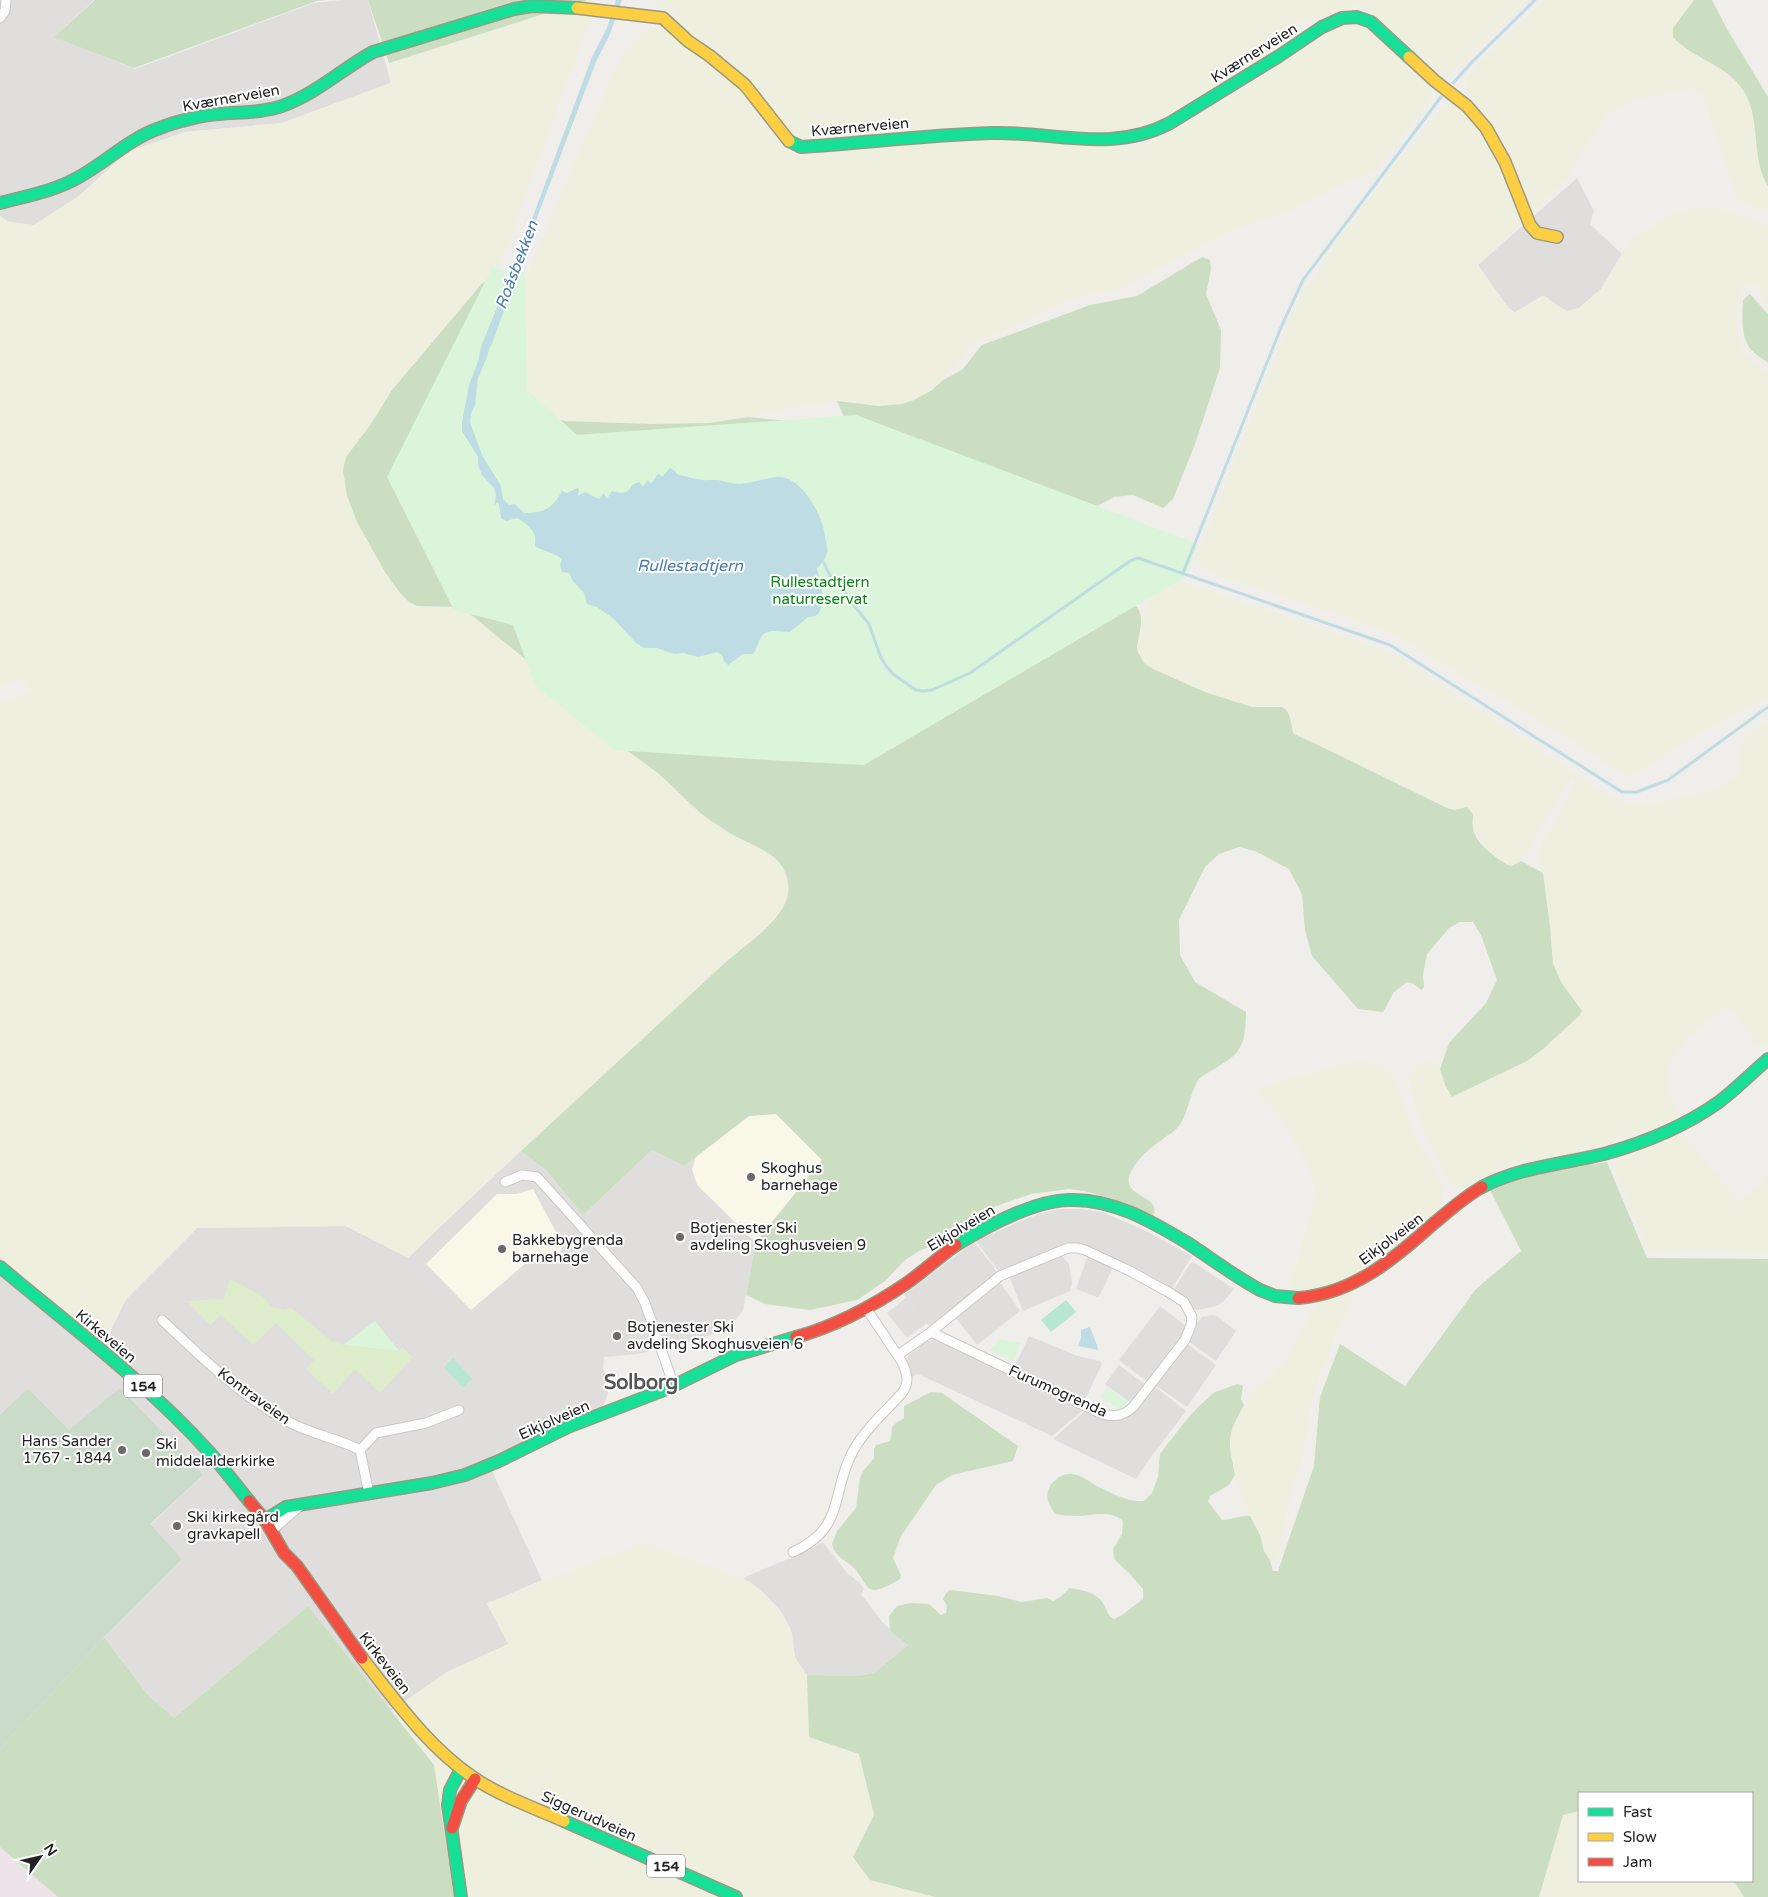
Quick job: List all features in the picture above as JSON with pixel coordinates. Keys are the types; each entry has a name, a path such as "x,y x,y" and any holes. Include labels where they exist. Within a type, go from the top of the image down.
{"street":[{"path":"0,18 5,11 6,0"},
{"name":"Kværnerveien","path":"0,203 50,189 78,178 147,133 161,127 216,114 262,111 296,101 312,93 360,59 388,46 514,9 532,6 563,6 663,18 688,41 710,56 745,85 792,143 801,147 995,134 1095,140 1120,140 1140,136 1169,123 1332,22 1349,17 1361,18 1376,27 1420,68 1480,119 1500,151 1530,225 1537,233 1557,237"},
{"name":"Eikjolveien","path":"269,1526 286,1508 460,1477 516,1454 559,1431 674,1386 736,1355 805,1336 835,1324 866,1308 901,1286 953,1247 979,1231 1003,1219 1049,1203 1075,1198 1114,1206 1168,1233 1264,1294 1309,1299 1349,1286 1381,1269 1405,1251 1455,1206 1497,1178 1603,1154 1633,1144 1677,1125 1707,1110 1768,1059"},
{"path":"504,1182 522,1175 537,1177 637,1288 646,1303 674,1386"},
{"name":"Furumogrenda","path":"898,1355 931,1332 1000,1276 1068,1248 1084,1250 1130,1270 1184,1302 1192,1318 1185,1340 1133,1407 1126,1413 1118,1416 1102,1414 931,1332"},
{"name":"Kirkeveien","path":"0,1267 158,1400 222,1467 269,1526 284,1553 297,1566 343,1632 409,1718 437,1749 461,1769"},
{"path":"793,1552 814,1539 825,1528 836,1505 847,1467 855,1448 905,1389 906,1370 866,1308"},
{"name":"Kontraveien","path":"162,1320 242,1391 282,1418 297,1426 343,1441 360,1450"},
{"path":"369,1494 360,1450 376,1433 426,1423 460,1410"},
{"path":"461,1769 453,1783 448,1798 448,1816 461,1897"},
{"name":"Siggerudveien","path":"461,1769 475,1779 543,1812 736,1897"},
{"path":"451,1830 461,1801 475,1779"}],"shaded area":[{"path":"0,0 94,0 55,36 135,69 314,3 368,0 391,83 282,123 185,132 127,152 79,196 34,225 9,222 0,216"},
{"path":"1577,178 1594,211 1590,224 1622,254 1601,289 1579,308 1568,311 1542,296 1515,313 1510,310 1478,265"},
{"name":"Skoghus barnehage","path":"775,1114 822,1160 756,1242 743,1232 747,1227 740,1222 738,1225 697,1185 692,1169 696,1157 749,1116"},
{"path":"749,1116 756,1242 743,1310 731,1326 695,1341 638,1354 604,1357 603,1368 608,1384 608,1394 602,1408 551,1427 525,1443 487,1460 542,1580 487,1604 509,1644 447,1672 391,1711 308,1606 174,1718 147,1694 104,1637 182,1559 150,1525 203,1475 69,1430 28,1388 0,1415 0,1257 103,1346 126,1299 197,1228 346,1226 408,1257 521,1151 546,1170 583,1215 652,1150 684,1166"},
{"name":"Bakkebygrenda barnehage","path":"533,1189 563,1245 560,1252 526,1263 471,1310 426,1264 497,1194 516,1194"},
{"path":"1059,1209 1081,1209 1102,1212 1144,1230 1192,1256 1171,1290 1083,1246 1000,1273 976,1241 1016,1223"},
{"path":"974,1242 994,1267 997,1274 929,1326 904,1295"},
{"path":"1061,1255 1069,1264 1072,1283 1070,1291 1023,1311 1009,1276"},
{"path":"1088,1256 1113,1267 1100,1295 1097,1297 1076,1289"},
{"path":"1193,1262 1234,1289 1223,1302 1216,1306 1197,1310 1193,1309 1173,1291"},
{"path":"999,1281 1020,1311 977,1345 954,1316"},
{"path":"907,1297 927,1323 907,1338 887,1313"},
{"path":"1160,1306 1187,1327 1185,1334 1148,1382 1119,1360"},
{"path":"1217,1316 1236,1331 1216,1361 1188,1341 1195,1325 1202,1317"},
{"path":"1029,1336 1078,1356 1100,1361 1102,1364 1084,1402 1014,1368"},
{"path":"927,1341 943,1342 1083,1410 1052,1436 918,1374 912,1377 907,1365 908,1356"},
{"path":"1186,1343 1216,1365 1187,1407 1155,1385"},
{"path":"1119,1365 1146,1385 1132,1404 1105,1384"},
{"path":"1154,1386 1186,1411 1136,1479 1053,1439 1086,1410 1110,1420 1127,1417 1137,1409"},
{"path":"823,1542 847,1573 859,1582 864,1589 861,1594 883,1623 908,1645 874,1673 857,1676 807,1675 795,1658 792,1633 784,1616 778,1608 743,1579"},
{"path":"0,1847 58,1897 0,1897"}],"green space":[{"path":"95,0 327,0 317,1 134,68 54,37"},
{"path":"368,0 588,0 389,63"},
{"path":"588,0 597,0 498,272 481,284 392,390 371,424 346,457 343,470 347,496 357,522 385,572 400,593 424,607 454,607 463,609 474,617 589,713 696,809 728,832 761,847 771,854 785,873 789,893 783,907 768,927 727,961 497,1172 408,1258 346,1226 197,1228 126,1299 103,1346 0,1257 0,702 31,691 22,680 0,687 0,216 9,222 34,225 79,196 127,152 185,132 282,123 390,83 389,63"},
{"path":"653,0 1526,0 1467,59 1446,77 1438,75 1431,70 1367,11 1359,6 1353,6 1330,15 1298,22 1275,49 1261,59 1173,115 1127,133 869,136 864,134 859,127 847,147 983,138 1125,146 1154,142 1219,104 1338,28 1350,23 1367,26 1426,81 1432,92 1430,101 1374,171 1345,183 1281,215 1238,228 1111,293 1094,294 1073,299 1019,325 976,342 932,390 914,400 902,404 878,406 837,401 710,423 651,424 556,419 524,399 506,327 615,70 625,52 639,36 657,26 667,32 676,13 660,7"},
{"path":"1544,0 1694,0 1673,28 1677,40 1720,69 1738,83 1745,92 1752,112 1756,149 1761,172 1768,186 1768,210 1746,205 1738,199 1704,98 1699,91 1691,89 1634,100 1608,114 1591,137 1566,179 1531,214 1492,127 1466,90 1465,82 1473,69"},
{"path":"1694,0 1712,0 1727,29 1768,97 1768,186 1759,163 1755,125 1749,101 1743,90 1728,74 1681,45 1673,37 1673,28"},
{"path":"1450,103 1463,110 1493,146 1521,216 1520,225 1517,230 1478,265 1507,307 1515,312 1542,296 1568,311 1579,308 1601,289 1622,254 1635,237 1664,217 1678,212 1699,207 1715,208 1732,211 1768,226 1768,307 1757,286 1746,285 1739,295 1737,320 1741,347 1746,355 1768,375 1768,698 1693,737 1637,774 1628,776 1621,773 1567,738 1409,644 1385,632 1362,622 1224,578 1201,568 1195,559 1209,528 1296,304 1332,250 1390,172 1442,108"},
{"path":"1202,257 1210,260 1211,269 1206,294 1221,330 1220,368 1195,444 1173,499 1163,508 1133,495 1114,497 1079,516 680,457 483,416 651,424 710,423 748,417 787,421 845,419 837,401 878,406 902,404 914,400 932,390 943,380 962,370 982,345 1090,305 1137,296"},
{"name":"Rullestadtjern naturreservat","path":"492,268 525,273 527,390 577,435 856,415 1198,544 1185,577 864,765 614,750 535,685 513,625 454,610 387,477"},
{"path":"491,278 458,401 1136,606 1141,616 1137,650 1144,663 1153,669 1205,692 1252,707 1282,707 1288,712 1294,734 1447,808 1455,810 1467,807 1473,814 1474,833 1486,849 1508,865 1512,866 1521,861 1543,873 1553,964 1561,982 1582,1011 1580,1015 1542,1050 1527,1061 1452,1097 1445,1085 1440,1069 1449,1043 1486,1003 1497,980 1481,935 1473,922 1460,922 1449,928 1427,954 1423,975 1424,987 1421,990 1414,984 1407,982 1394,992 1383,1012 1358,1009 1312,956 1305,930 1302,894 1289,869 1255,851 1239,847 1219,854 1205,867 1179,920 1180,955 1195,982 1246,1012 1244,1037 1239,1050 1228,1061 1202,1076 1197,1082 1178,1127 1146,1152 1133,1168 1129,1178 1130,1185 1134,1191 1152,1203 1155,1209 1153,1216 1113,1199 1084,1191 1069,1189 1031,1194 976,1213 963,1223 950,1238 919,1251 905,1260 885,1281 857,1300 810,1310 765,1304 746,1295 756,1242 822,1160 776,1114 749,1116 684,1166 652,1150 583,1215 546,1170 521,1151 727,961 767,927 783,907 788,895 788,884 785,872 772,856 701,814 659,774 614,740 588,712 474,617 463,609 417,606 409,602 385,572 357,522 347,496 343,470 346,457 371,424 392,390 481,284"},
{"path":"1750,294 1768,314 1768,363 1751,349 1746,342 1743,331 1743,300"},
{"path":"1168,576 1373,646 1397,656 1611,796 1623,801 1636,804 1651,804 1714,789 1727,784 1740,771 1740,750 1744,738 1768,720 1768,1046 1757,1046 1734,1011 1728,1008 1724,1009 1688,1039 1670,1062 1667,1089 1678,1111 1679,1116 1676,1118 1608,1144 1522,1164 1502,1165 1486,1179 1464,1188 1450,1182 1430,1145 1415,1107 1408,1079 1410,1073 1426,1059 1434,1061 1440,1069 1445,1085 1453,1097 1527,1061 1542,1050 1581,1013 1581,1009 1561,982 1553,964 1540,854 1542,843 1568,799 1576,781 1573,778 1569,781 1521,861 1512,866 1508,865 1479,840 1473,827 1473,814 1464,807 1455,810 1447,808 1314,743 1300,738 1294,734 1289,712 1282,707 1252,707 1205,692 1153,669 1144,663 1137,650 1142,619 1153,590"},
{"path":"1354,1061 1376,1063 1388,1070 1392,1075 1398,1087 1412,1130 1443,1185 1442,1204 1431,1219 1394,1253 1354,1277 1313,1292 1296,1293 1292,1290 1291,1282 1315,1198 1314,1182 1283,1120 1258,1092 1258,1089"},
{"path":"1676,1134 1687,1138 1738,1201 1747,1197 1768,1175 1768,1254 1706,1250 1654,1253 1648,1249 1614,1167 1622,1158"},
{"path":"1607,1162 1647,1258 1768,1259 1768,1897 1744,1897 1735,1882 1753,1882 1753,1792 1578,1792 1578,1811 1563,1815 1539,1897 935,1897 870,1880 853,1857 874,1815 859,1754 809,1737 807,1675 857,1676 874,1673 908,1645 890,1631 889,1616 897,1606 911,1603 929,1604 941,1615 946,1613 947,1606 943,1599 950,1590 998,1596 1022,1602 1047,1598 1053,1601 1070,1588 1086,1591 1094,1595 1102,1601 1109,1615 1114,1619 1122,1615 1143,1599 1143,1589 1114,1559 1113,1549 1122,1534 1123,1521 1118,1517 1106,1514 1068,1516 1055,1514 1047,1496 1050,1486 1063,1475 1073,1474 1120,1497 1144,1501 1152,1493 1158,1477 1160,1454 1183,1424 1215,1392 1238,1384 1243,1386 1241,1399 1244,1405 1231,1432 1230,1439 1235,1475 1229,1485 1210,1496 1208,1501 1222,1520 1250,1516 1260,1535 1264,1551 1270,1560 1273,1571 1278,1571 1314,1466 1320,1397 1340,1344 1405,1386 1476,1289 1521,1251 1490,1190 1530,1174"},
{"path":"230,1279 261,1295 272,1307 285,1310 290,1307 332,1341 343,1345 399,1351 402,1347 413,1357 380,1393 355,1369 333,1394 306,1369 314,1360 276,1323 253,1345 221,1315 210,1325 187,1301 224,1299"},
{"path":"1355,1289 1348,1312 1322,1369 1313,1399 1302,1458 1288,1507 1279,1556 1272,1561 1266,1555 1260,1535 1242,1497 1230,1455 1229,1436 1251,1393 1272,1375 1286,1359 1317,1304"},
{"path":"1066,1300 1076,1312 1051,1332 1041,1320"},
{"path":"375,1321 399,1351 343,1345"},
{"path":"1000,1339 1021,1343 1013,1361 990,1350"},
{"path":"453,1358 472,1379 463,1388 444,1367"},
{"path":"28,1388 69,1430 120,1388 203,1475 150,1524 182,1559 104,1637 0,1749 0,1415"},
{"path":"1108,1388 1127,1401 1121,1410 1100,1397"},
{"path":"931,1392 942,1393 1018,1446 1013,1461 952,1475 936,1485 901,1536 893,1558 901,1575 900,1579 881,1589 873,1590 866,1585 855,1569 837,1555 832,1544 837,1531 856,1508 860,1478 874,1458 876,1445 890,1441 893,1426 904,1418 904,1406"},
{"path":"645,1542 748,1581 761,1590 778,1608 790,1628 795,1658 807,1675 809,1737 859,1754 874,1815 870,1880 935,1897 454,1897 434,1765 391,1711 447,1672 508,1644 487,1603"},
{"path":"308,1606 434,1765 454,1897 58,1897 0,1847 0,1749 104,1637 147,1694 174,1718"},
{"path":"1578,1811 1578,1882 1735,1882 1744,1897 1539,1897 1563,1815"}],"water":[{"name":"Rullestadtjern","path":"616,0 622,0 610,34 596,62 478,378 475,405 470,422 482,455 501,486 503,499 509,505 515,504 524,513 547,509 555,502 562,491 567,493 577,488 579,489 578,496 585,492 599,499 604,493 607,499 612,491 624,492 639,482 643,487 648,480 651,484 657,475 659,474 662,477 670,468 677,474 693,478 720,480 737,484 778,477 786,478 801,488 819,515 827,548 825,559 817,568 823,599 820,611 816,616 808,617 790,632 773,631 765,633 762,635 753,654 743,654 728,665 722,655 717,652 698,657 684,653 674,654 657,648 644,648 636,643 614,619 597,607 587,604 584,593 572,580 569,573 562,572 560,565 562,559 536,547 535,535 531,528 517,518 506,521 501,518 499,504 497,502 494,506 496,495 494,488 482,475 478,465 478,457 462,431 469,385 478,362 481,347 525,238 592,57 607,28"},
{"path":"1090,1327 1098,1350 1078,1346 1081,1330"}],"waterway":[{"path":"1453,83 1535,0"},
{"path":"1183,573 1282,325 1303,280 1441,97"},
{"path":"824,563 831,576 843,584 847,597 869,624 881,658 887,667 893,674 916,690 932,690 970,673 1130,561 1138,558 1390,645 1622,792 1637,792 1668,780 1768,707"}],"traffic: fast":[{"path":"0,203 40,193 70,182 138,138 166,126 205,116 259,111 282,106 318,88 373,52 514,9 532,6 577,8"},
{"path":"789,141 801,147 943,135 991,133 1014,133 1082,139 1126,137 1148,132 1170,123 1279,56 1322,27 1342,18 1357,17 1371,22 1409,57"},
{"path":"1482,1187 1526,1170 1604,1154 1664,1133 1692,1119 1719,1102 1768,1059"},
{"path":"956,1245 982,1230 1025,1210 1055,1201 1085,1200 1130,1212 1159,1226 1260,1290 1275,1296 1298,1298"},
{"path":"0,1267 109,1357 162,1404 211,1454 249,1501"},
{"path":"265,1520 286,1507 432,1483 465,1475 499,1461 568,1427 669,1388 736,1355 796,1337"},
{"path":"461,1769 450,1790 448,1805 461,1897"},
{"path":"564,1821 736,1897"}],"traffic: slow":[{"path":"577,8 663,18 688,41 710,56 745,85 789,141"},
{"path":"1409,57 1435,81 1467,106 1486,128 1505,162 1530,225 1537,233 1557,237"},
{"path":"362,1658 427,1738 457,1766 494,1790 564,1821"}],"traffic: jam":[{"path":"1298,1298 1337,1290 1372,1273 1482,1187"},
{"path":"796,1337 840,1321 881,1300 907,1283 956,1245"},
{"path":"249,1501 265,1520 284,1553 297,1566 362,1658"},
{"path":"452,1828 461,1801 475,1779"}],"place":[{"name":"Skoghus barnehage","path":"751,1177"},
{"name":"Botjenester Ski avdeling Skoghusveien 9","path":"680,1237"},
{"name":"Bakkebygrenda barnehage","path":"502,1249"},
{"name":"Botjenester Ski avdeling Skoghusveien 6","path":"617,1336"},
{"name":"Hans Sander 1767 - 1844","path":"122,1450"},
{"name":"Ski middelalderkirke","path":"146,1453"},
{"name":"Ski kirkegård gravkapell","path":"177,1526"}],"district":[{"name":"Solborg","path":"641,1383"}],"water label":[{"name":"Roåsbekken","path":"517,265"}]}
